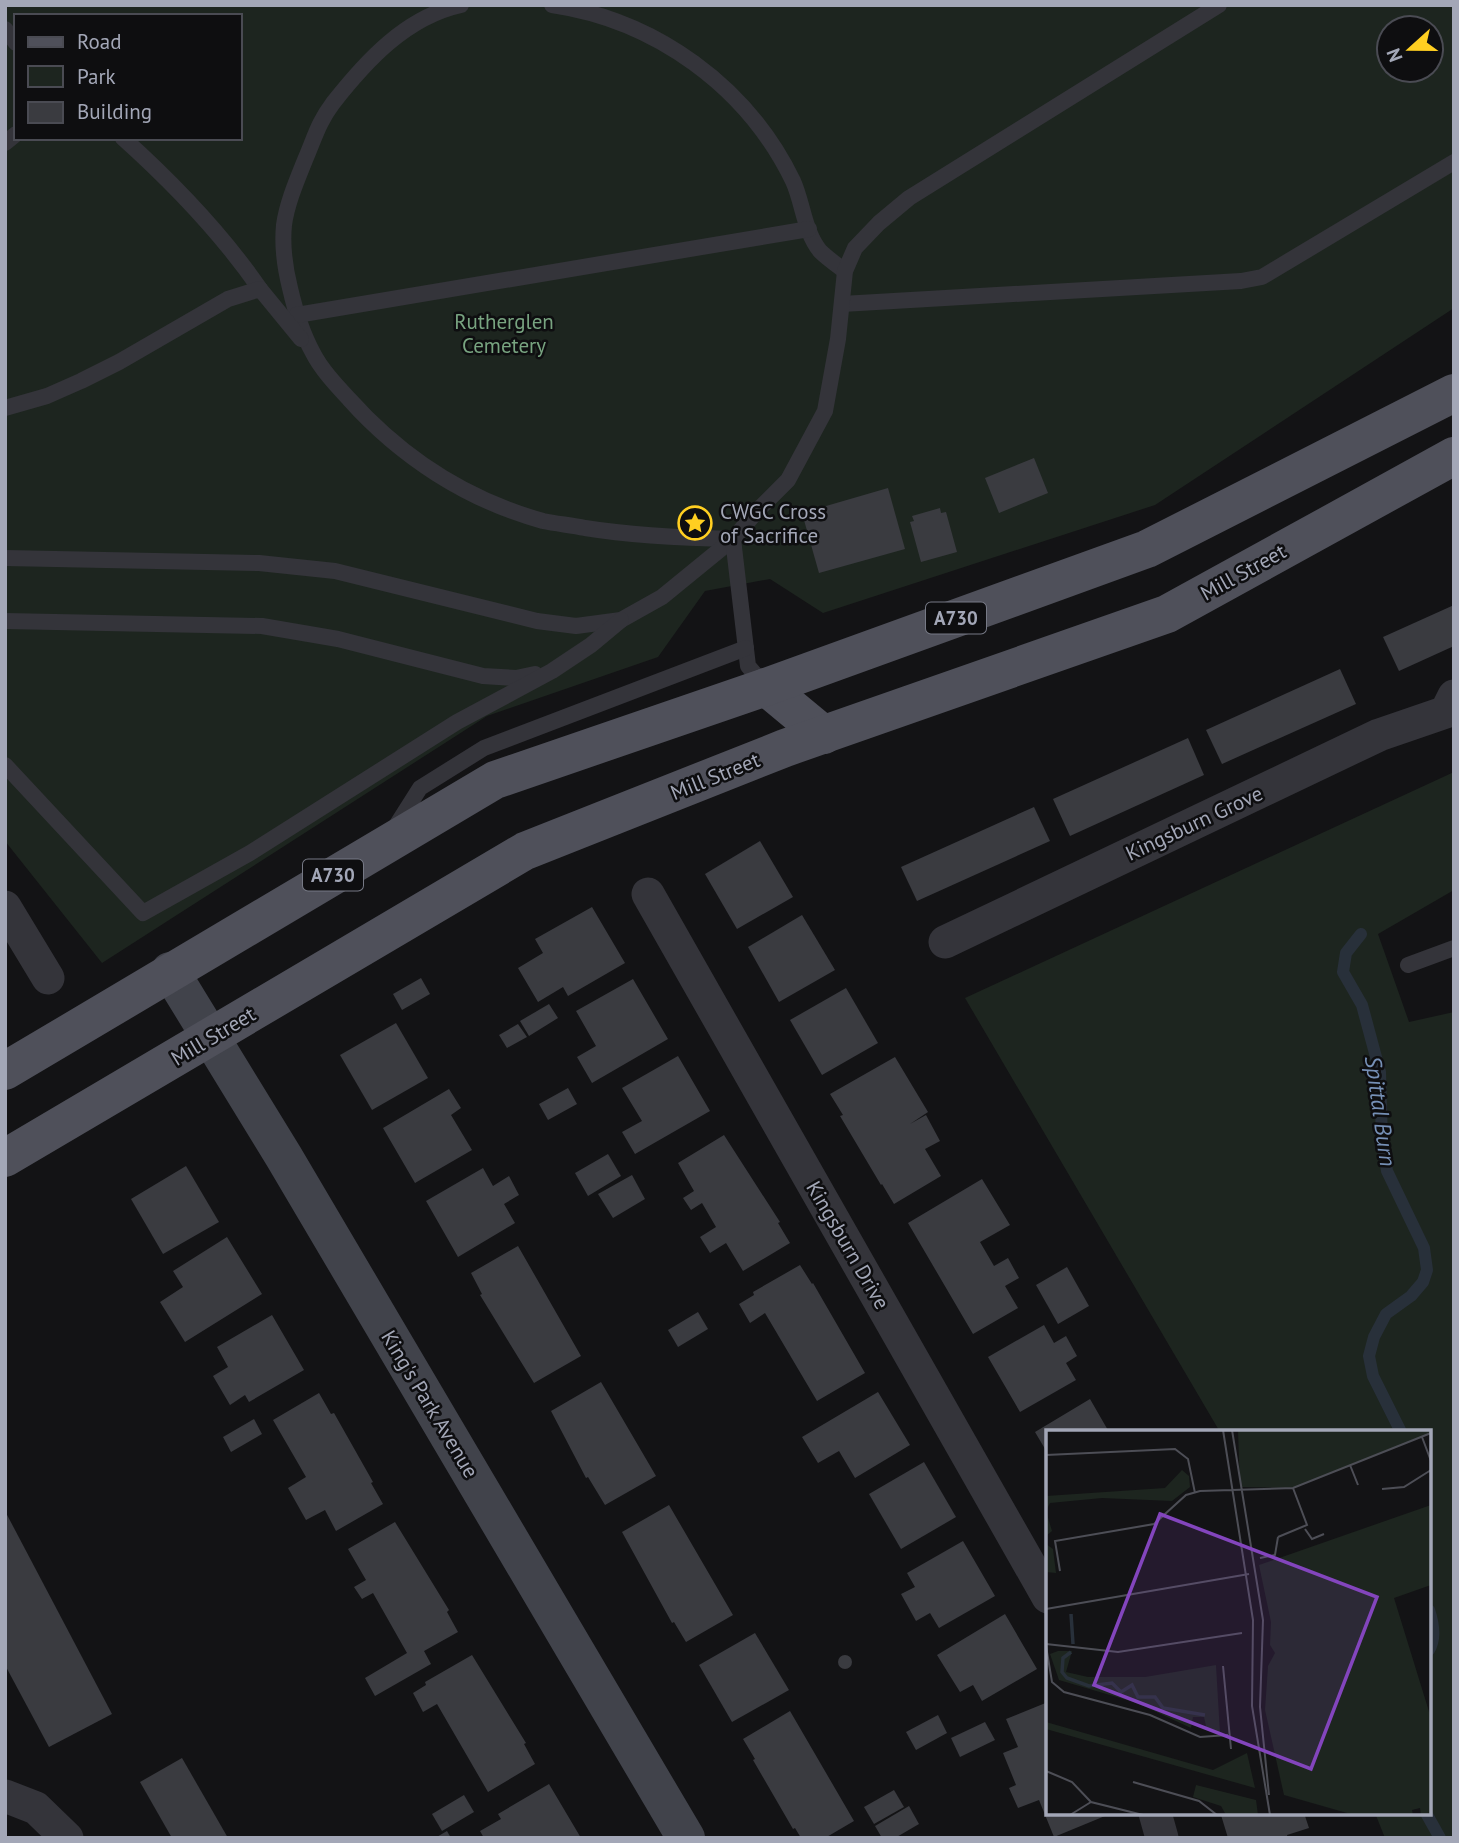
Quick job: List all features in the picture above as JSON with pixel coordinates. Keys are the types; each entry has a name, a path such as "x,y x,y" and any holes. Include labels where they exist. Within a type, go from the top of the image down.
{"main road":[{"name":"A730","path":"5,1071 495,779 766,687 1147,549 1454,393"},
{"name":"Mill Street","path":"5,1158 115,1096 525,851 824,735 1167,614 1454,456"},
{"path":"766,687 824,735"},
{"name":"King's Park Avenue","path":"170,971 291,1169 686,1838"}],"street":[{"name":"Kingsburn Grove","path":"945,942 1379,735 1451,711"},
{"name":"Kingsburn Drive","path":"648,894 1046,1593"},
{"path":"5,907 48,978"},
{"path":"8,1800 36,1808 67,1838"},
{"path":"1156,1815 1162,1838"}],"lane":[{"path":"552,5 603,16 663,42 717,82 760,130 778,155 793,182 809,229 820,250 845,271"},
{"path":"313,354 297,316 285,267 284,225 294,186 320,121 364,64 418,21 452,6"},
{"path":"5,765 143,914 250,853 457,722 564,663 621,620 662,597 733,539 788,480 825,411 845,271 855,248 878,223 909,198 1210,8"},
{"path":"125,140 165,176 247,270 360,412 389,439 435,474 473,495 544,521 630,535 733,539"},
{"path":"842,304 1241,281 1262,277 1454,162"},
{"path":"297,316 809,229"},
{"path":"5,408 47,396 81,381 228,299 260,289"},
{"path":"733,539 748,666 766,687"},
{"path":"5,558 259,563 335,571 537,621 576,626 621,620"},
{"path":"5,621 262,626 338,639 483,677 516,678 536,674 564,663"},
{"path":"384,845 420,788 484,748 746,648"},
{"path":"1408,965 1454,948"}],"green space":[{"name":"Rutherglen Cemetery","path":"5,5 1454,5 1454,308 1155,505 823,613 770,579 705,591 658,657 487,716 102,963 5,841"},
{"path":"1454,772 1454,890 1378,934 1409,1022 1454,1012 1454,1838 1385,1838 1376,1815 1431,1815 1431,1430 1219,1430 965,998"}],"building":[{"path":"1034,458 1048,493 999,513 985,478"},
{"path":"888,488 905,549 819,573 802,513"},
{"path":"940,508 941,513 946,512 957,552 921,562 910,522 914,521 912,516"},
{"path":"1454,605 1454,646 1399,671 1383,637"},
{"path":"1340,669 1356,704 1222,764 1206,730"},
{"path":"1188,738 1204,775 1070,836 1053,799"},
{"path":"1034,807 1050,841 917,901 901,867"},
{"path":"760,841 793,897 737,929 705,874"},
{"path":"592,907 625,963 568,996 563,987 538,1002 518,968 543,953 535,939"},
{"path":"802,915 835,970 779,1002 748,947"},
{"path":"421,978 430,994 402,1010 393,994"},
{"path":"633,979 668,1039 592,1083 577,1057 596,1046 576,1011"},
{"path":"846,988 878,1043 822,1075 790,1020"},
{"path":"549,1004 558,1018 529,1036 520,1021"},
{"path":"396,1023 428,1078 372,1110 340,1055"},
{"path":"518,1024 527,1037 507,1048 499,1035"},
{"path":"678,1056 710,1111 635,1154 622,1132 642,1121 622,1088"},
{"path":"895,1057 928,1112 910,1124 926,1115 940,1141 925,1149 941,1176 894,1204 840,1116 843,1115 830,1094"},
{"path":"568,1088 577,1104 548,1120 539,1104"},
{"path":"449,1089 461,1108 451,1115 472,1150 415,1183 383,1128"},
{"path":"724,1135 780,1222 778,1223 790,1243 743,1271 726,1243 710,1253 700,1237 716,1227 702,1203 691,1210 683,1198 694,1191 678,1163"},
{"path":"608,1154 621,1176 588,1196 575,1173"},
{"path":"186,1166 219,1222 163,1254 131,1199"},
{"path":"483,1168 493,1186 509,1176 519,1195 504,1204 515,1223 458,1257 426,1201"},
{"path":"632,1175 645,1199 613,1218 598,1194"},
{"path":"982,1179 1010,1225 980,1242 994,1266 1008,1258 1019,1278 1005,1286 1018,1308 973,1334 908,1223"},
{"path":"227,1237 262,1294 185,1342 160,1302 183,1287 173,1271"},
{"path":"518,1246 581,1356 534,1383 480,1295 482,1294 471,1273"},
{"path":"800,1265 865,1373 817,1401 765,1313 750,1323 739,1304 754,1295 753,1292"},
{"path":"1067,1267 1089,1306 1058,1324 1036,1285"},
{"path":"698,1312 708,1329 678,1347 668,1330"},
{"path":"272,1315 304,1370 249,1402 245,1395 230,1405 213,1376 228,1367 217,1347"},
{"path":"1044,1325 1054,1343 1066,1336 1077,1356 1066,1363 1076,1380 1020,1412 988,1357"},
{"path":"601,1382 656,1476 605,1505 588,1477 586,1478 551,1411"},
{"path":"878,1392 910,1445 855,1478 839,1451 818,1463 802,1437"},
{"path":"319,1393 331,1414 334,1413 383,1504 336,1531 325,1510 306,1520 288,1488 306,1477 273,1420"},
{"path":"1090,1399 1108,1430 1046,1430 1046,1451 1035,1432"},
{"path":"254,1419 262,1434 231,1452 223,1437"},
{"path":"924,1462 956,1517 901,1549 869,1494"},
{"path":"669,1505 733,1615 686,1642 674,1622 672,1623 622,1532"},
{"path":"5,1511 112,1714 49,1747 5,1665"},
{"path":"395,1522 449,1610 447,1612 458,1632 424,1651 431,1664 375,1696 365,1678 407,1653 373,1593 362,1599 354,1587 366,1580 348,1549"},
{"path":"963,1541 995,1596 939,1628 930,1613 916,1621 901,1594 915,1587 907,1573"},
{"path":"1005,1614 1037,1669 982,1701 973,1685 960,1692 937,1655"},
{"path":"755,1633 789,1690 732,1722 699,1665"},
{"path":"472,1655 526,1743 524,1744 535,1764 488,1792 437,1704 423,1712 413,1693 426,1685 425,1682"},
{"path":"845,1655 850,1657 850,1667 845,1669 840,1667 838,1662 840,1657"},
{"path":"1046,1703 1046,1815 1105,1816 1054,1837 1039,1800 1018,1808 1009,1788 1016,1785 1003,1753 1018,1747 1006,1719"},
{"path":"790,1711 854,1821 825,1838 801,1838 795,1828 793,1829 743,1739"},
{"path":"938,1715 947,1733 916,1750 906,1732"},
{"path":"985,1722 995,1740 960,1757 951,1738"},
{"path":"182,1758 228,1838 172,1838 140,1782"},
{"path":"549,1784 581,1838 484,1838 480,1831 501,1819 498,1814"},
{"path":"894,1790 904,1807 874,1824 864,1807"},
{"path":"464,1795 474,1812 442,1831 432,1814"},
{"path":"909,1806 919,1824 895,1838 882,1838 875,1826"},
{"path":"1221,1815 1305,1815 1309,1828 1287,1835 1288,1838 1228,1838"},
{"path":"447,1831 451,1838 435,1838"}],"waterway":[{"name":"Spittal Burn","path":"1361,934 1346,953 1343,972 1362,1005 1380,1072 1382,1141 1387,1171 1424,1248 1427,1270 1423,1282 1411,1296 1386,1314 1374,1337 1369,1356 1373,1376 1400,1430"},
{"name":"Spittal Burn","path":"1431,1618 1431,1646"},
{"name":"Spittal Burn","path":"1427,1815 1440,1838"}],"place":[{"name":"CWGC Cross of Sacrifice","path":"695,523"}]}
